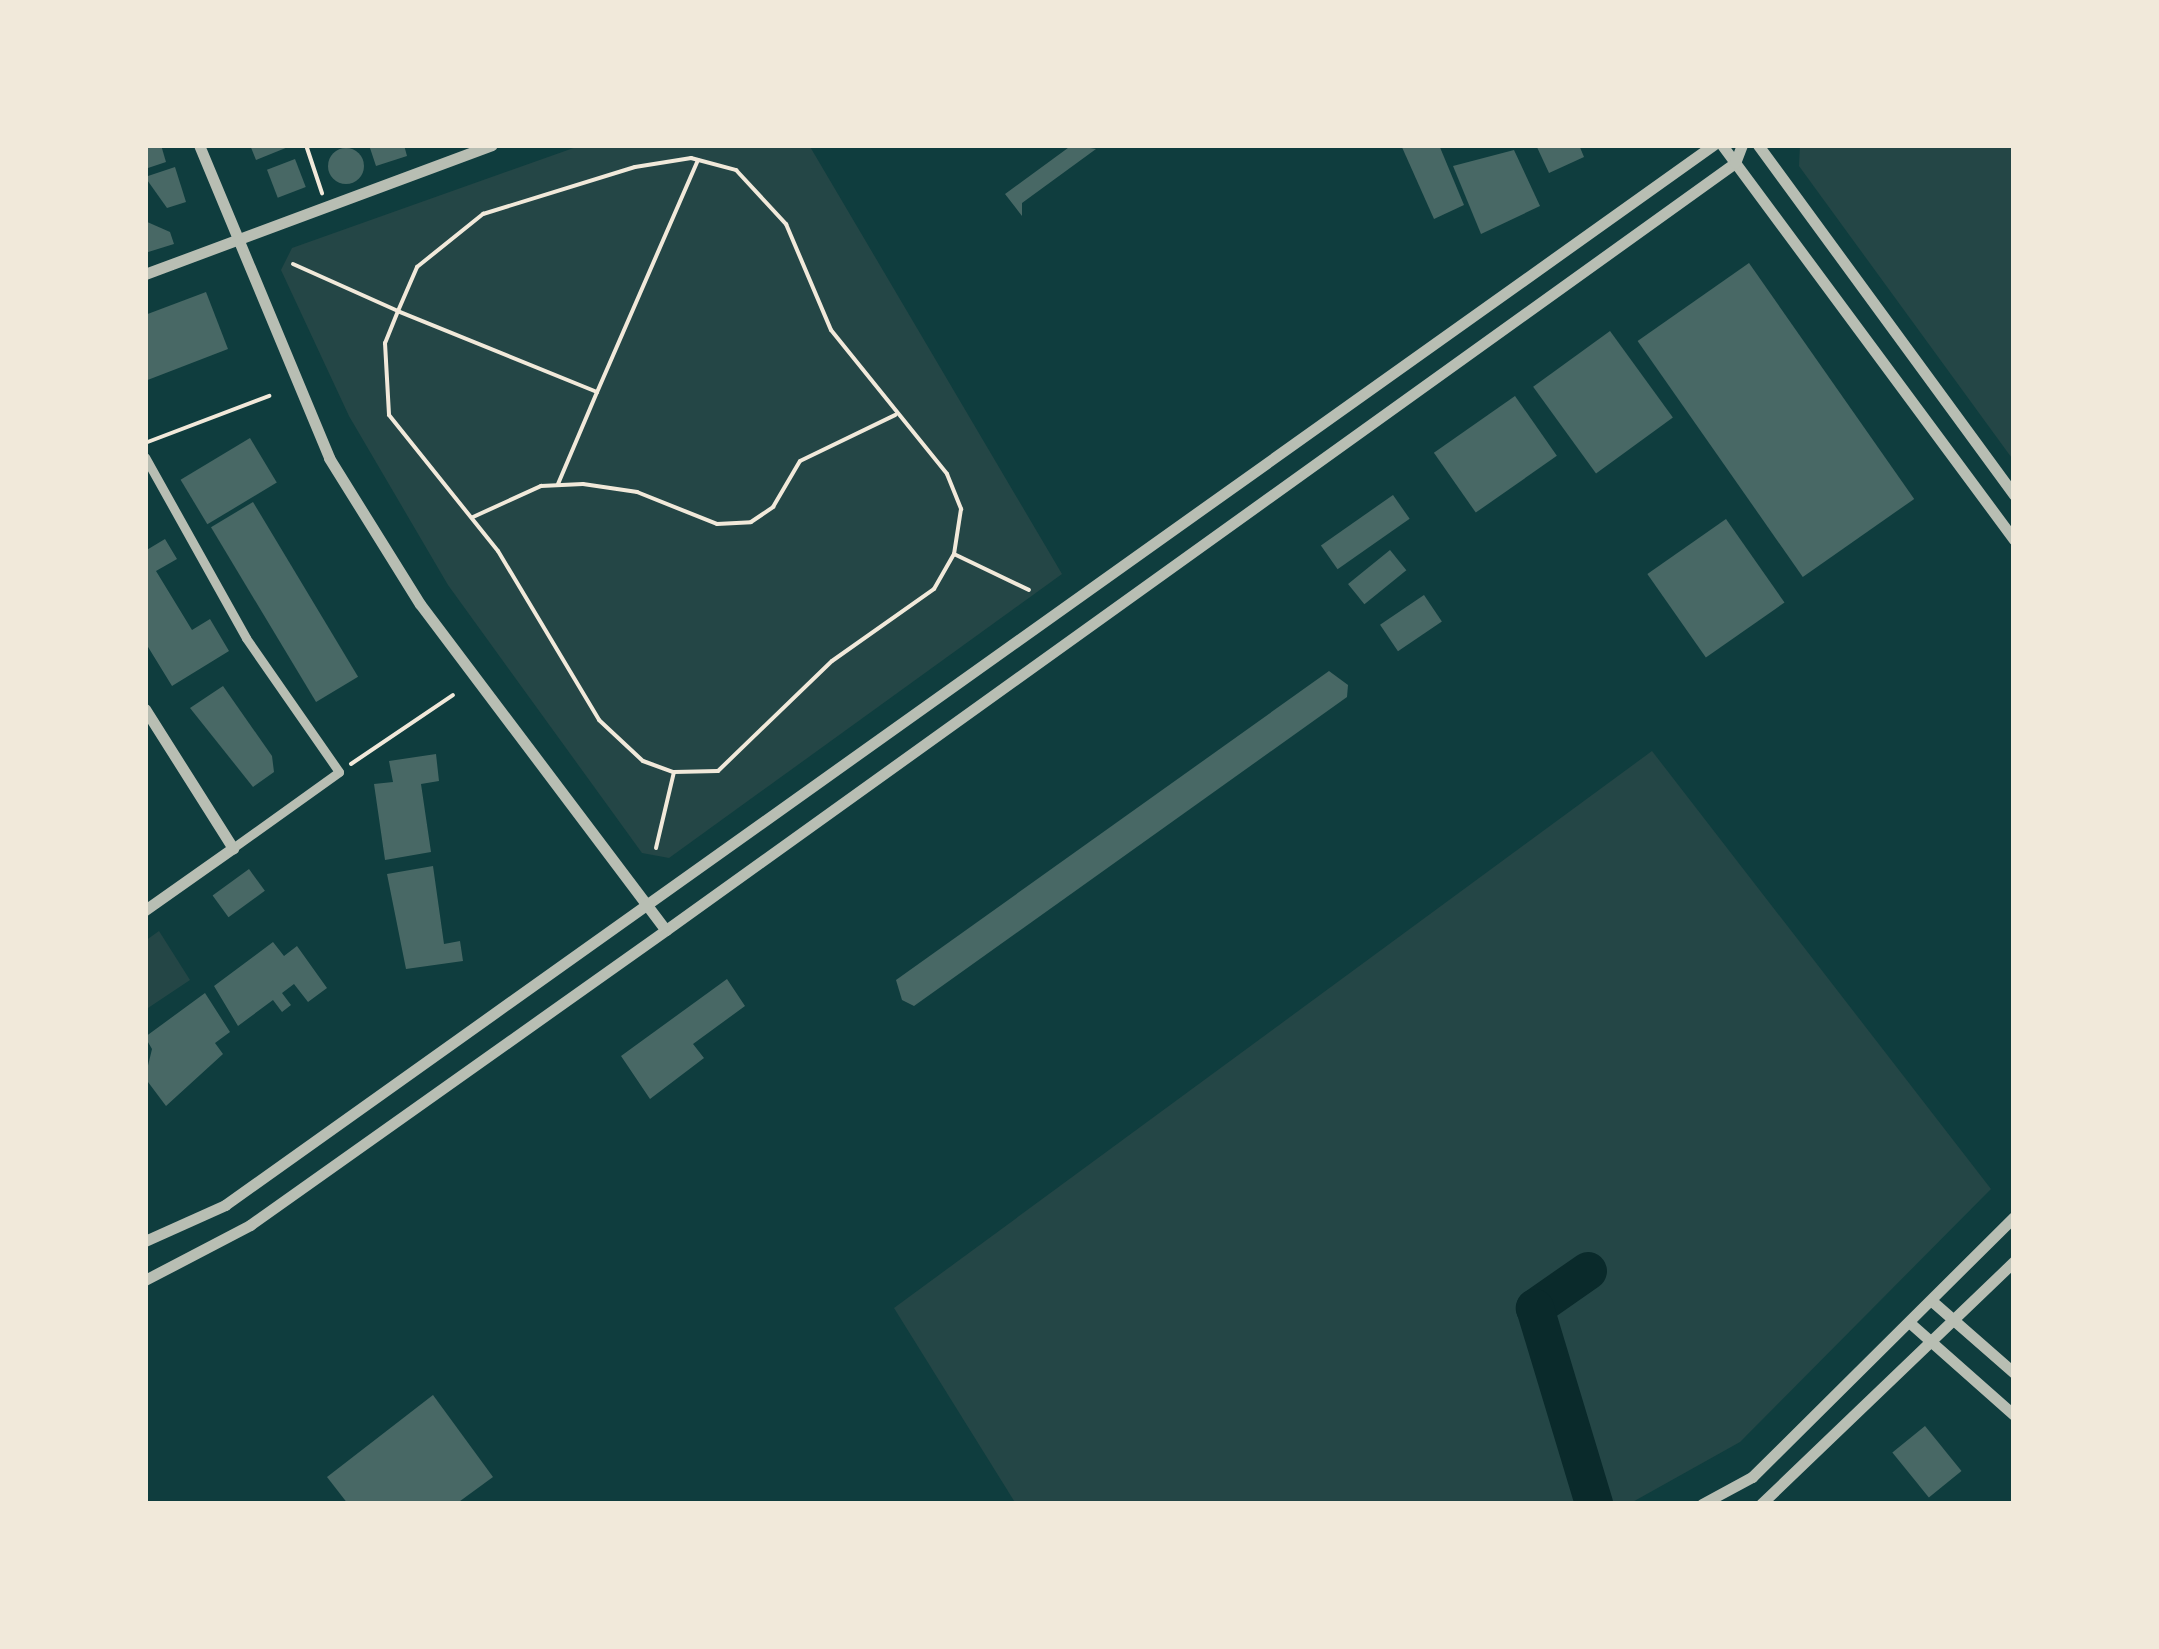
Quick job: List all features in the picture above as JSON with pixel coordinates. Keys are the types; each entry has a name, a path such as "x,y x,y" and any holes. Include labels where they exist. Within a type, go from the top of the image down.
{"street":[{"path":"199,145 234,240 329,458 410,588 666,930"},
{"path":"145,274 492,145"},
{"path":"145,1241 225,1205 1713,145"},
{"path":"1722,145 2014,540"},
{"path":"145,1280 250,1225 666,930 1736,163 1742,145"},
{"path":"1758,145 2014,495"},
{"path":"145,457 246,638 339,772 145,910"},
{"path":"145,709 233,848"},
{"path":"1702,1504 1752,1477 1933,1302 2014,1217"},
{"path":"1761,1504 1957,1323 2014,1262"},
{"path":"1933,1302 2014,1373"},
{"path":"1910,1323 2014,1415"}],"path":[{"path":"306,145 327,206"},
{"path":"558,485 698,160"},
{"path":"698,160 736,170 764,192 831,330 895,415 947,474 961,508 954,554 934,589 832,661 718,771 674,772 643,761 599,720 472,517 389,415 385,342 398,311 416,266 482,214 635,167 698,160"},
{"path":"293,264 597,392"},
{"path":"145,443 269,396"},
{"path":"472,517 558,485 637,492 717,524 752,522 773,506 800,461 895,415"},
{"path":"954,554 1029,590"},
{"path":"339,772 452,695"},
{"path":"656,848 674,772"}],"shaded area":[{"path":"582,145 809,145 1062,574 669,858 642,853 448,585 349,416 281,270 292,248"},
{"path":"1800,145 2014,145 2014,461 1799,166"},
{"path":"1652,751 1991,1189 1740,1442 1629,1504 1016,1504 894,1308"},
{"path":"159,931 190,980 145,1010 145,941"}],"building":[{"path":"145,145 161,145 166,162 145,169"},
{"path":"250,145 293,145 256,160"},
{"path":"369,145 404,145 407,156 376,166"},
{"path":"1072,145 1096,149 1022,203 1022,216 1005,194"},
{"path":"1401,145 1439,145 1464,205 1434,219"},
{"path":"1536,145 1579,145 1584,157 1549,173"},
{"path":"346,148 358,154 364,166 358,178 346,184 334,178 328,166 334,154"},
{"path":"1514,150 1540,206 1481,234 1453,166"},
{"path":"295,159 306,187 278,198 267,170"},
{"path":"175,167 186,202 167,208 145,177"},
{"path":"145,221 170,232 174,244 145,253"},
{"path":"1749,263 1914,499 1803,577 1638,341"},
{"path":"206,292 228,349 145,381 145,315"},
{"path":"1610,331 1673,418 1596,473 1533,387"},
{"path":"1515,396 1557,456 1476,513 1434,453"},
{"path":"250,438 277,483 207,524 181,480"},
{"path":"1393,495 1410,519 1338,569 1321,545"},
{"path":"253,502 358,677 316,702 211,527"},
{"path":"1726,519 1785,603 1706,658 1647,574"},
{"path":"165,539 177,559 156,571 192,630 210,619 229,651 172,686 145,642 145,551"},
{"path":"1390,550 1406,570 1364,604 1348,584"},
{"path":"1424,595 1442,622 1398,651 1380,625"},
{"path":"1329,671 1348,685 1347,697 914,1006 902,1000 896,980"},
{"path":"223,686 272,756 274,772 253,787 190,708"},
{"path":"436,754 439,781 421,784 431,852 385,860 374,784 393,782 389,761"},
{"path":"433,866 444,944 460,941 463,961 406,969 387,874"},
{"path":"249,869 265,891 228,917 213,895"},
{"path":"273,942 284,956 297,946 327,988 308,1002 294,984 282,993 291,1005 282,1012 273,1000 238,1026 214,986"},
{"path":"727,979 745,1006 693,1044 704,1058 650,1099 621,1056"},
{"path":"205,993 230,1032 215,1043 223,1054 166,1106 145,1078 152,1049 145,1037"},
{"path":"433,1395 493,1477 456,1504 348,1504 327,1477"},
{"path":"1925,1426 1962,1471 1929,1498 1892,1452"}],"waterway":[{"path":"1588,1271 1535,1308 1594,1504"}]}
